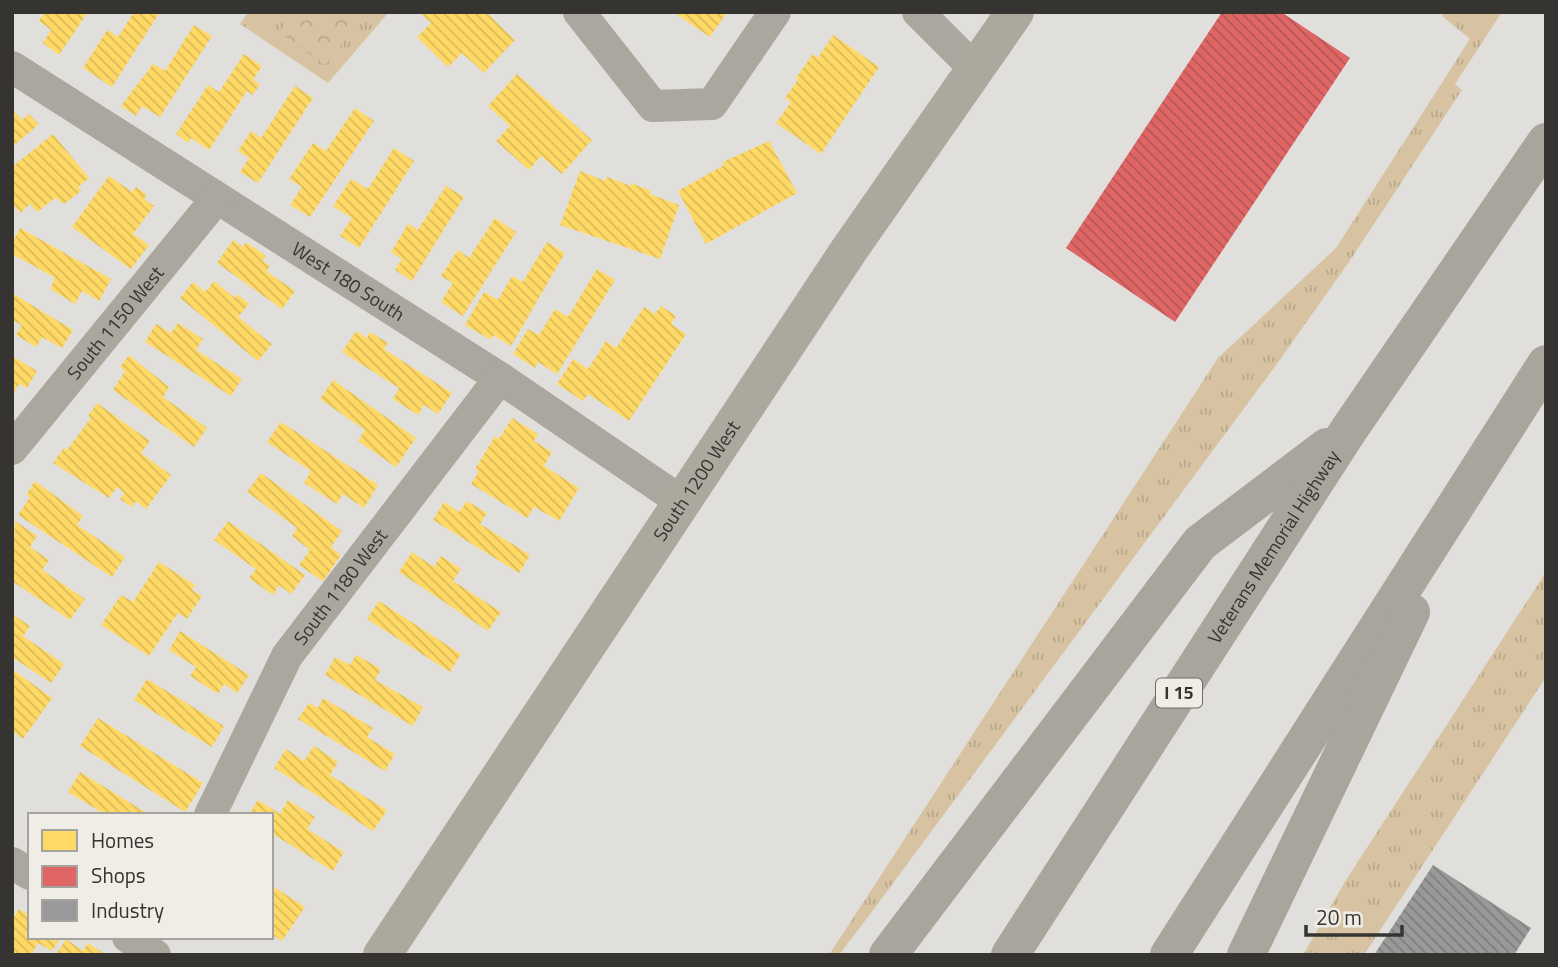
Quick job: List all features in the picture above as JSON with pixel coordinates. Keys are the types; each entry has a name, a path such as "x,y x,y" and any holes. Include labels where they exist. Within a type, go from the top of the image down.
{"highway":[{"name":"Veterans Memorial Highway","path":"1010,955 1348,431 1546,142"},
{"path":"1168,955 1546,364"},
{"path":"888,955 1200,543 1348,431"},
{"path":"1246,955 1488,452"}],"main road":[{"name":"South 1200 West","path":"382,955 849,250 1015,12"}],"street":[{"path":"579,12 653,106 712,104 775,12"},
{"path":"918,12 976,70"},
{"name":"West 180 South","path":"12,67 500,378 682,502"},
{"name":"South 1150 West","path":"12,449 217,198"},
{"name":"South 1180 West","path":"212,813 287,656 500,378"},
{"path":"12,863 28,873"}],"green space":[{"path":"248,12 389,12 328,83 240,24"},
{"path":"294,12 368,12 325,65 279,32"},
{"path":"1445,12 1502,12 1455,84 1462,90 1349,262 1279,361 874,909 839,955 829,955 1218,358 1336,248 1470,39 1442,16"},
{"path":"1546,572 1546,677 1364,955 1303,955 1346,880"}],"building: Homes":[{"path":"45,12 88,12 59,55 43,43 51,30 39,21"},
{"path":"134,12 160,12 112,87 83,68 107,30 118,37"},
{"path":"419,12 486,12 515,40 484,73 462,53 448,67 417,37 431,23"},
{"path":"673,12 727,12 710,37"},
{"path":"194,25 212,36 160,117 142,106 136,116 121,106 153,64 165,71"},
{"path":"833,35 879,67 821,154 776,123 791,102 785,98 798,80 796,78 813,54 818,58"},
{"path":"244,54 262,66 253,80 260,84 253,95 247,91 209,150 191,138 188,143 176,134 208,85 219,92"},
{"path":"517,74 592,140 562,174 541,156 529,170 496,141 510,126 488,106"},
{"path":"295,86 313,98 258,183 240,172 249,158 238,151 251,131 261,138"},
{"path":"355,108 374,121 310,217 290,205 302,187 289,179 313,143 326,151"},
{"path":"12,109 22,120 29,114 39,124 12,147"},
{"path":"53,134 89,178 78,187 81,191 64,204 55,198 37,212 30,204 20,213 12,203 12,167"},
{"path":"769,141 797,193 706,244 678,191 724,165 723,162"},
{"path":"394,148 414,161 359,248 340,236 352,218 333,206 351,179 368,189"},
{"path":"580,171 605,181 607,177 631,186 631,183 679,205 660,259 560,225"},
{"path":"109,176 132,192 136,187 147,195 144,199 154,206 133,234 149,245 131,269 72,227"},
{"path":"446,186 464,197 412,281 395,270 402,259 391,252 408,224 418,230"},
{"path":"495,218 516,232 463,316 441,302 453,283 441,276 458,250 469,258"},
{"path":"20,228 111,279 99,301 82,291 75,304 50,289 55,278 12,254 12,243"},
{"path":"233,240 243,247 246,242 266,256 263,261 270,266 266,271 295,291 282,309 217,263"},
{"path":"547,242 565,253 511,346 493,335 491,340 465,325 484,292 498,300 512,276 523,282"},
{"path":"597,269 615,280 557,374 538,362 535,368 513,354 528,329 539,335 555,309 568,317"},
{"path":"214,281 235,298 237,294 249,304 238,317 272,344 258,361 180,298 193,282 205,292"},
{"path":"12,293 73,330 62,348 42,337 36,347 16,335 22,325 12,320"},
{"path":"661,306 676,316 671,324 686,334 629,421 588,394 583,401 557,384 573,359 588,369 606,341 616,348 644,307 655,314"},
{"path":"178,323 203,339 196,350 242,379 231,396 145,342 156,324 171,333"},
{"path":"356,331 367,338 370,332 388,343 384,349 452,393 438,414 424,405 418,415 393,399 399,388 342,352"},
{"path":"129,355 169,387 163,397 207,428 194,447 113,390 125,371 120,367"},
{"path":"12,356 37,371 27,388 19,384 12,396"},
{"path":"333,380 416,438 396,467 358,441 365,430 320,399"},
{"path":"97,403 150,441 141,453 171,475 146,509 136,501 132,507 120,499 124,493 117,487 109,498 53,463 64,448 67,450 91,418 88,416"},
{"path":"512,418 538,434 534,441 552,452 544,466 579,488 559,521 534,507 527,518 471,484 479,471 475,469 495,436 499,439"},
{"path":"281,422 378,485 364,508 343,494 337,504 304,483 311,471 267,442"},
{"path":"261,473 342,531 331,547 341,555 323,581 299,565 310,550 292,536 297,528 247,492"},
{"path":"35,481 83,516 77,525 125,557 112,577 18,515 30,497 26,495"},
{"path":"467,501 487,513 480,524 530,555 519,573 433,520 444,502 459,512"},
{"path":"15,521 37,536 30,547 49,560 42,570 85,599 70,620 12,581"},
{"path":"228,521 305,575 291,594 279,585 273,595 249,578 256,569 214,540"},
{"path":"412,552 434,567 441,556 461,569 453,581 501,612 488,631 399,572"},
{"path":"159,562 195,585 192,590 202,596 187,619 178,613 149,656 101,625 121,595 133,602"},
{"path":"379,601 461,654 450,672 367,619"},
{"path":"12,614 30,626 23,636 64,664 51,683 12,657"},
{"path":"180,631 249,675 237,693 224,684 218,694 190,676 196,667 169,650"},
{"path":"356,655 381,669 375,680 423,707 413,726 325,675 335,657 350,665"},
{"path":"12,669 52,698 23,739 12,731"},
{"path":"147,679 224,726 212,747 134,700"},
{"path":"323,698 373,728 367,737 395,754 385,771 298,719 309,703 318,708"},
{"path":"98,718 203,783 185,812 80,746"},
{"path":"314,746 338,762 330,775 387,810 373,831 274,768 286,749 304,761"},
{"path":"80,772 147,813 103,813 68,792"},
{"path":"258,800 280,814 288,800 315,817 307,829 344,852 333,871 273,834 273,813 250,813"},
{"path":"273,886 305,907 282,941 273,935"},
{"path":"19,909 28,915 28,939 60,939 52,951 38,943 31,955 12,955 12,920"},
{"path":"66,939 83,951 88,943 106,955 56,955"}],"building: Shops":[{"path":"1222,12 1281,12 1350,58 1175,322 1066,248"}],"building: Industry":[{"path":"1433,865 1531,928 1514,955 1374,955"}]}
